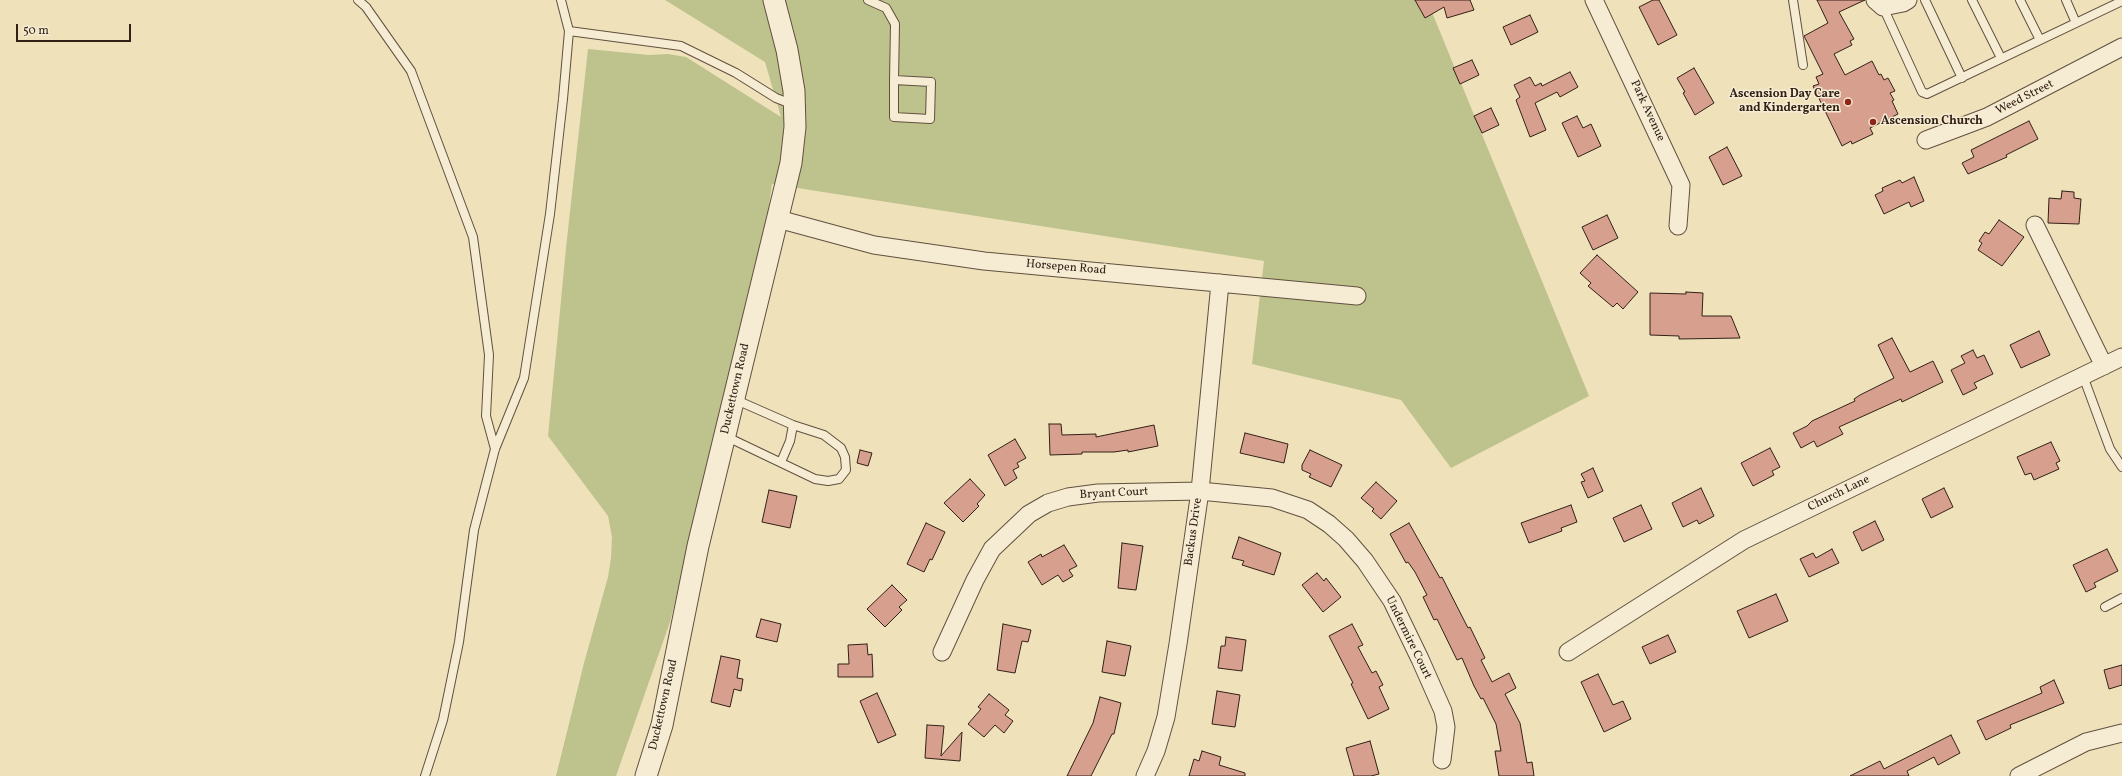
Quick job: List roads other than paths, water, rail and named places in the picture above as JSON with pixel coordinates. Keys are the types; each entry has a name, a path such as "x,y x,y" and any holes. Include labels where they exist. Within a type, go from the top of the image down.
{"street":[{"name":"Duckettown Road","path":"646,776 662,725 688,587 791,163 795,106 789,63 774,0"},
{"name":"Park Avenue","path":"1594,0 1681,185 1678,226"},
{"path":"1879,4 1903,3 1908,0"},
{"name":"Weed Street","path":"1926,140 1987,117 2122,48"},
{"name":"Horsepen Road","path":"778,219 874,245 984,261 1357,296"},
{"path":"2035,225 2104,366"},
{"name":"Backus Drive","path":"1145,776 1156,751 1166,717 1200,491 1220,283"},
{"name":"Church Lane","path":"1568,652 1744,540 2122,358"},
{"name":"Bryant Court","path":"942,652 975,580 992,549 1029,514 1048,503 1068,497 1098,493 1200,491"},
{"name":"Undermire Court","path":"1200,491 1272,498 1290,503 1308,510 1329,524 1346,539 1365,561 1392,601 1420,659 1443,712 1446,727 1442,760"},
{"path":"2019,776 2086,742 2122,733"}],"lane":[{"path":"358,0 366,6 411,72 473,237 489,355 486,416 495,449"},
{"path":"425,776 443,720 459,642 474,530 495,449 524,378 550,214 568,31 561,0"},
{"path":"868,0 886,8 895,24 894,80 894,117 930,119 931,82 894,80"},
{"path":"1793,0 1804,65"},
{"path":"1925,0 1962,78"},
{"path":"1972,0 2001,58"},
{"path":"2020,0 2040,40"},
{"path":"2066,0 2076,23"},
{"path":"1879,4 1922,92 1927,94 2120,1"},
{"path":"568,31 680,46 736,73 776,98 795,106"},
{"path":"2083,376 2110,449 2122,467"},
{"path":"725,436 815,479 828,481 839,479 846,470 844,457 840,448 824,435 793,425 733,399"},
{"path":"781,462 789,446 793,425"},
{"path":"2105,606 2122,598"}],"place":[{"name":"Ascension Day Care and Kindergarten","path":"1848,102"},
{"name":"Ascension Church","path":"1873,122"}]}
